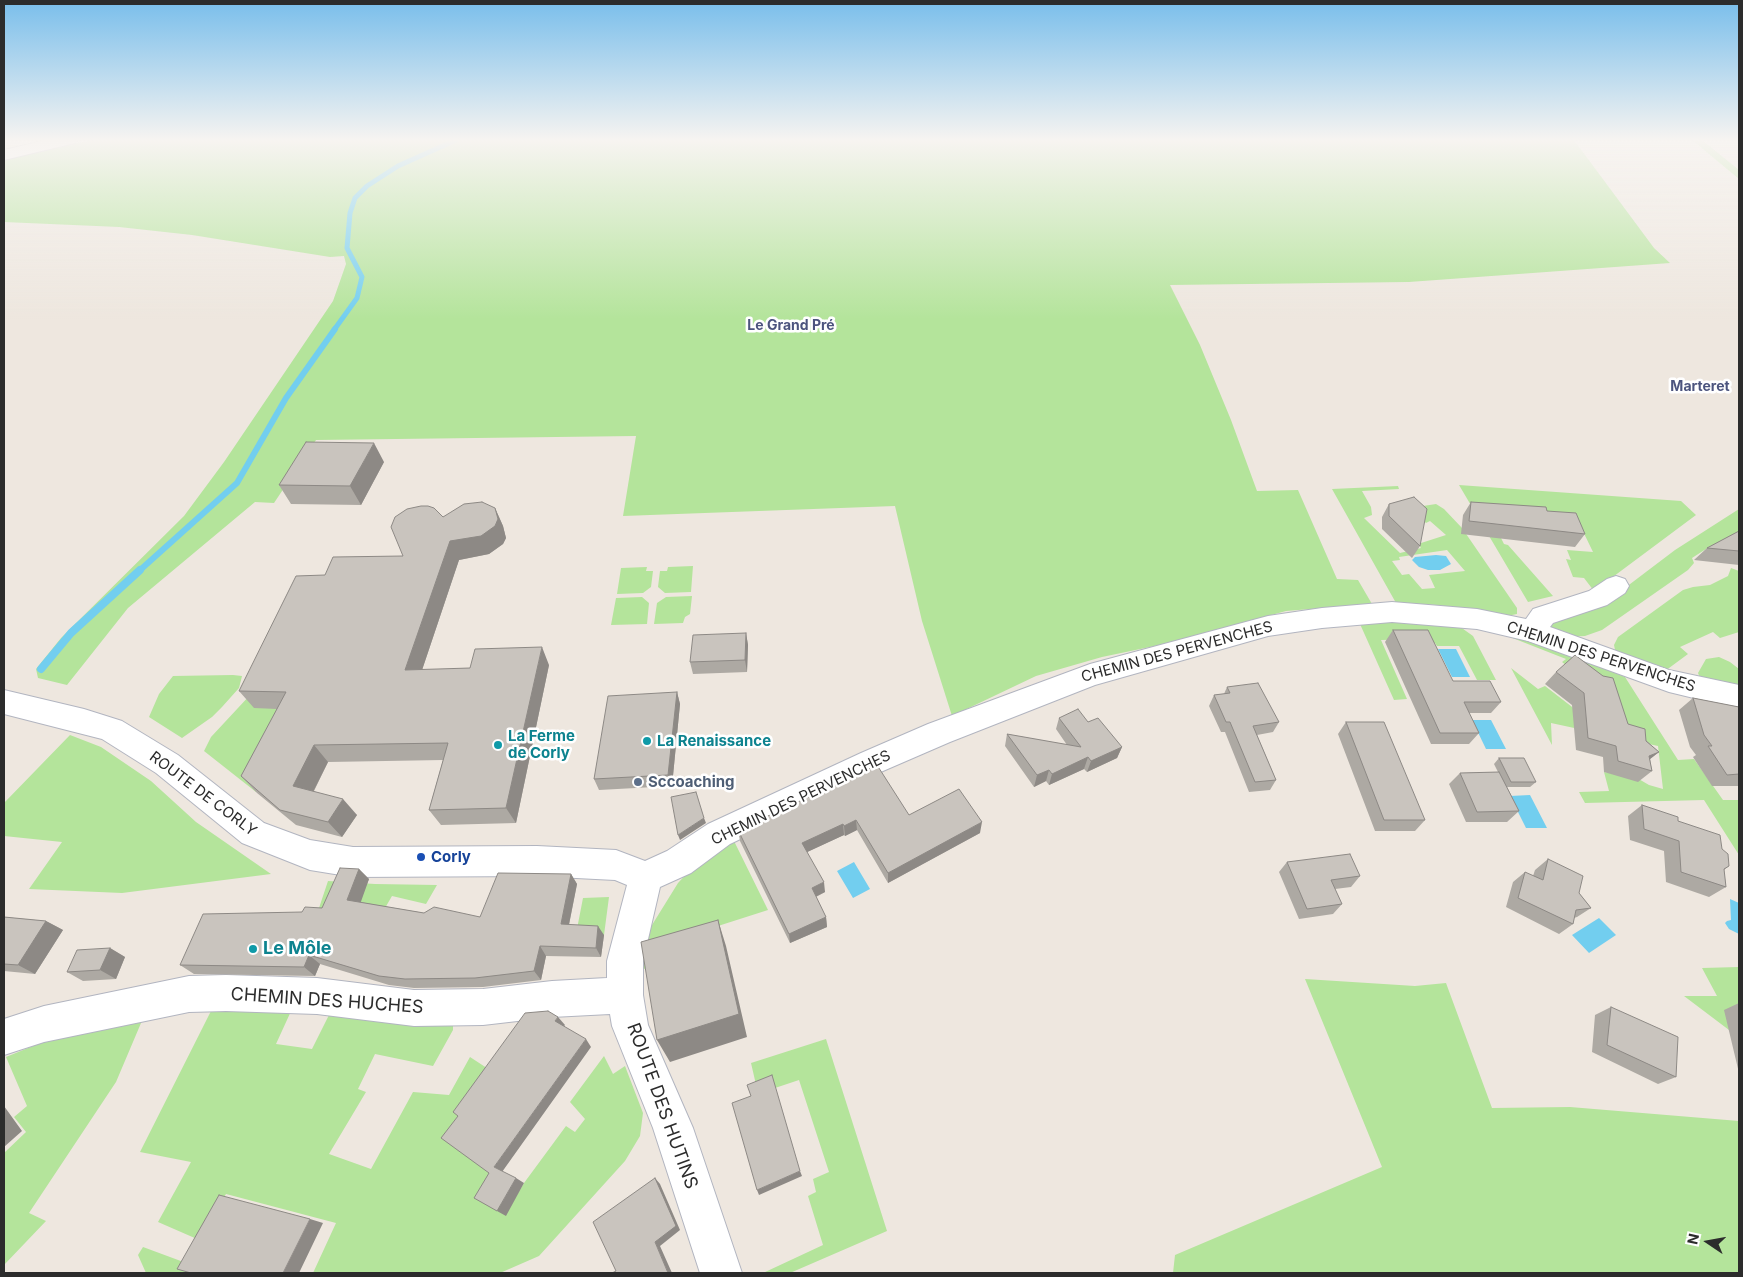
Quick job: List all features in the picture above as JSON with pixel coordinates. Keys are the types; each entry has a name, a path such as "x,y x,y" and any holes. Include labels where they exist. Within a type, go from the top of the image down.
{"street":[{"path":"1532,631 1542,616 1598,598 1616,586"},
{"name":"CHEMIN DES PERVENCHES","path":"646,877 679,862 719,834 872,762 939,733 1090,675 1268,626 1358,614 1392,612 1427,613 1477,619 1532,631 1638,671 1707,691 1739,697"},
{"name":"ROUTE DE CORLY","path":"4,702 84,720 112,730 167,764 253,833 310,855 353,862 537,861 616,865 646,877"},
{"name":"ROUTE DES HUTINS","path":"646,877 626,962 625,995 630,1026 673,1128 721,1273"},
{"name":"CHEMIN DES HUCHES","path":"4,1037 44,1024 189,994 226,993 317,996 414,1008 483,1007 552,999 625,995"}],"green space":[{"path":"4,200 1618,200 1654,248 1670,263 1409,282 1170,285 1200,345 1231,420 1257,491 1298,490 1337,579 1358,580 1372,604 1286,611 1169,643 1102,657 1036,676 952,716 922,621 895,506 623,516 636,436 316,440 274,503 255,502 128,608 67,685 38,678 36,669 61,638 184,516 224,462 333,301 346,264 344,256 330,257 192,235 119,227 4,222"},
{"path":"1459,485 1681,501 1696,515 1594,591 1584,578 1573,577 1566,559 1571,560 1567,550 1593,552 1577,519 1501,538 1504,544 1508,545 1553,596 1528,602"},
{"path":"1398,486 1399,489 1362,491 1371,507 1372,515 1364,518 1400,553 1421,548 1418,544 1446,535 1430,521 1426,523 1410,508 1436,504 1444,509 1462,528 1517,608 1517,614 1507,616 1438,605 1396,603 1332,489","holes":["1447,550 1465,571 1429,575 1435,588 1422,589 1409,574 1402,575 1392,561 1400,560 1399,557"]},
{"path":"1739,509 1739,543 1706,549 1692,558 1694,563 1688,570 1602,630 1585,636 1563,637 1551,628 1551,623 1609,600 1675,550"},
{"path":"693,566 691,592 665,593 658,587 660,571 667,571 668,567"},
{"path":"647,567 646,571 653,571 651,587 643,593 617,594 621,568"},
{"path":"1731,568 1739,571 1739,632 1720,638 1713,632 1680,647 1688,654 1665,671 1624,657 1615,650 1614,645 1618,637 1683,590 1710,585 1728,576"},
{"path":"692,596 690,614 685,617 683,623 654,624 657,603 666,597"},
{"path":"642,597 649,603 647,624 611,625 616,598"},
{"path":"1376,622 1459,626 1473,636 1496,680 1477,680 1459,646 1437,646 1435,643 1425,643 1423,639 1381,640 1407,699 1394,700 1360,624"},
{"path":"1510,637 1545,644 1625,677 1678,760 1694,759 1723,800 1739,800 1739,855 1704,800 1585,803 1579,792 1609,791 1604,772 1637,778 1649,785 1663,789 1658,746 1551,723 1552,745 1511,668 1538,689 1545,686 1585,717 1591,685 1562,662 1566,659"},
{"path":"1719,657 1739,669 1739,688 1701,680 1698,673 1706,659"},
{"path":"173,676 242,676 239,688 222,707 212,717 182,738 149,717 159,694"},
{"path":"251,694 298,710 256,792 204,751 211,737"},
{"path":"70,735 101,747 151,781 196,822 271,874 122,893 29,889 62,842 4,836 4,803"},
{"path":"734,841 768,910 693,934 651,967 640,970 643,949 652,925 678,883 696,864"},
{"path":"328,881 437,885 426,904 392,896 381,915 358,910 361,901 316,917"},
{"path":"609,897 604,935 576,934 583,898"},
{"path":"1739,967 1739,1014 1729,1030 1684,996 1717,996 1702,968"},
{"path":"1305,979 1415,986 1446,983 1492,1108 1570,1107 1739,1121 1739,1273 1173,1273 1175,1255 1382,1167"},
{"path":"292,1009 276,1044 312,1049 330,1013 453,1026 453,1030 433,1066 375,1054 358,1089 366,1092 329,1154 371,1169 413,1092 449,1095 470,1057 496,1074 494,1176 505,1215 524,1183 566,1126 575,1132 585,1119 570,1102 604,1056 613,1074 625,1066 643,1113 640,1136 625,1161 539,1256 500,1273 313,1273 336,1223 226,1194 197,1239 158,1222 191,1162 140,1152 211,1011"},
{"path":"144,1016 116,1082 29,1213 46,1221 4,1265 4,1153 26,1132 14,1117 27,1106 6,1057 60,1035"},
{"path":"826,1039 887,1231 790,1273 763,1273 823,1245 808,1196 816,1192 813,1179 829,1172 799,1080 775,1088 757,1089 751,1063"},
{"path":"143,1247 197,1267 195,1273 146,1273 138,1255"}],"water":[{"path":"1446,556 1451,564 1440,570 1428,570 1419,567 1412,560 1415,557"},
{"path":"1438,649 1456,649 1470,677 1452,677"},
{"path":"1472,720 1491,720 1506,749 1486,749"},
{"path":"1530,795 1547,828 1526,828 1510,796"},
{"path":"854,862 870,889 853,898 837,871"},
{"path":"1730,899 1739,903 1739,934 1729,929 1725,923 1731,920"},
{"path":"1599,918 1616,935 1589,953 1572,935"}],"building":[{"path":"306,442 374,443 350,486 279,485"},
{"path":"1414,497 1427,509 1420,546 1389,516 1389,504"},
{"path":"482,502 495,508 498,519 495,526 481,536 450,541 405,670 470,668 475,649 542,647 506,808 429,810 448,743 314,745 293,786 343,799 328,822 280,810 241,776 286,692 239,691 296,576 325,575 333,557 403,556 391,527 395,517 407,509 428,506 434,508 443,517 464,504"},
{"path":"1471,502 1546,507 1547,511 1576,513 1585,534 1469,521"},
{"path":"1739,531 1739,551 1707,548"},
{"path":"1393,630 1428,630 1453,681 1490,681 1501,702 1464,702 1479,733 1440,733"},
{"path":"746,633 745,660 690,662 693,635"},
{"path":"1575,655 1603,676 1613,678 1628,724 1645,729 1646,741 1659,752 1649,756 1652,771 1618,761 1616,746 1588,738 1584,693 1556,672"},
{"path":"1258,683 1279,722 1253,726 1276,780 1255,782 1230,722 1226,722 1214,695 1230,693 1227,687"},
{"name":"La Renaissance","path":"677,692 668,775 594,779 608,696"},
{"path":"1693,698 1739,707 1739,774 1727,775 1708,746 1712,746 1704,735"},
{"path":"1078,709 1088,722 1098,718 1122,747 1091,761 1088,757 1052,774 1049,770 1037,775 1007,734 1081,747 1059,718"},
{"path":"1346,722 1384,722 1425,820 1384,820"},
{"path":"1499,758 1524,758 1536,782 1511,782"},
{"path":"877,765 909,815 959,789 982,822 888,873 856,820 802,843 824,882 812,888 826,917 789,934 738,830"},
{"path":"1499,772 1519,811 1477,812 1460,773"},
{"path":"696,792 704,818 678,835 671,797"},
{"path":"1642,805 1678,817 1678,821 1720,835 1722,849 1728,854 1729,866 1724,869 1726,887 1681,872 1679,841 1644,829"},
{"path":"1350,854 1360,876 1331,880 1342,904 1307,909 1287,862"},
{"path":"1548,859 1583,876 1579,893 1591,908 1576,910 1573,924 1518,898 1525,872 1543,880"},
{"path":"340,868 359,869 347,900 424,913 434,907 480,917 498,873 571,874 561,924 598,926 596,948 540,946 534,971 475,978 405,979 379,976 309,955 304,967 180,965 203,914 302,912 305,907 322,908"},
{"path":"4,917 46,921 18,965 4,964"},
{"path":"718,920 739,1014 657,1040 641,942"},
{"path":"110,948 100,970 67,972 77,950"},
{"path":"1611,1007 1678,1037 1676,1077 1607,1045"},
{"path":"548,1011 558,1017 555,1021 586,1039 494,1167 516,1178 497,1211 474,1198 489,1173 441,1138 458,1116 453,1112 525,1013"},
{"path":"772,1075 800,1171 757,1190 732,1103 751,1096 747,1085"},
{"path":"655,1178 676,1226 655,1242 668,1273 612,1273 616,1271 593,1222"},
{"path":"219,1195 310,1219 283,1273 191,1273 177,1269"}],"waterway":[{"path":"334,330 357,298 362,277 347,248 350,213 354,200"},
{"path":"139,571 237,483 286,398 335,329"},
{"path":"41,669 71,633 140,570"}],"place":[{"name":"La Renaissance","path":"647,741"},
{"name":"La Ferme de Corly","path":"498,745"},
{"name":"Sccoaching","path":"638,782"},
{"name":"Corly","path":"421,857"},
{"name":"Le Môle","path":"253,949"}],"district":[{"name":"Le Grand Pré","path":"791,326"},
{"name":"Marteret","path":"1700,387"}]}
